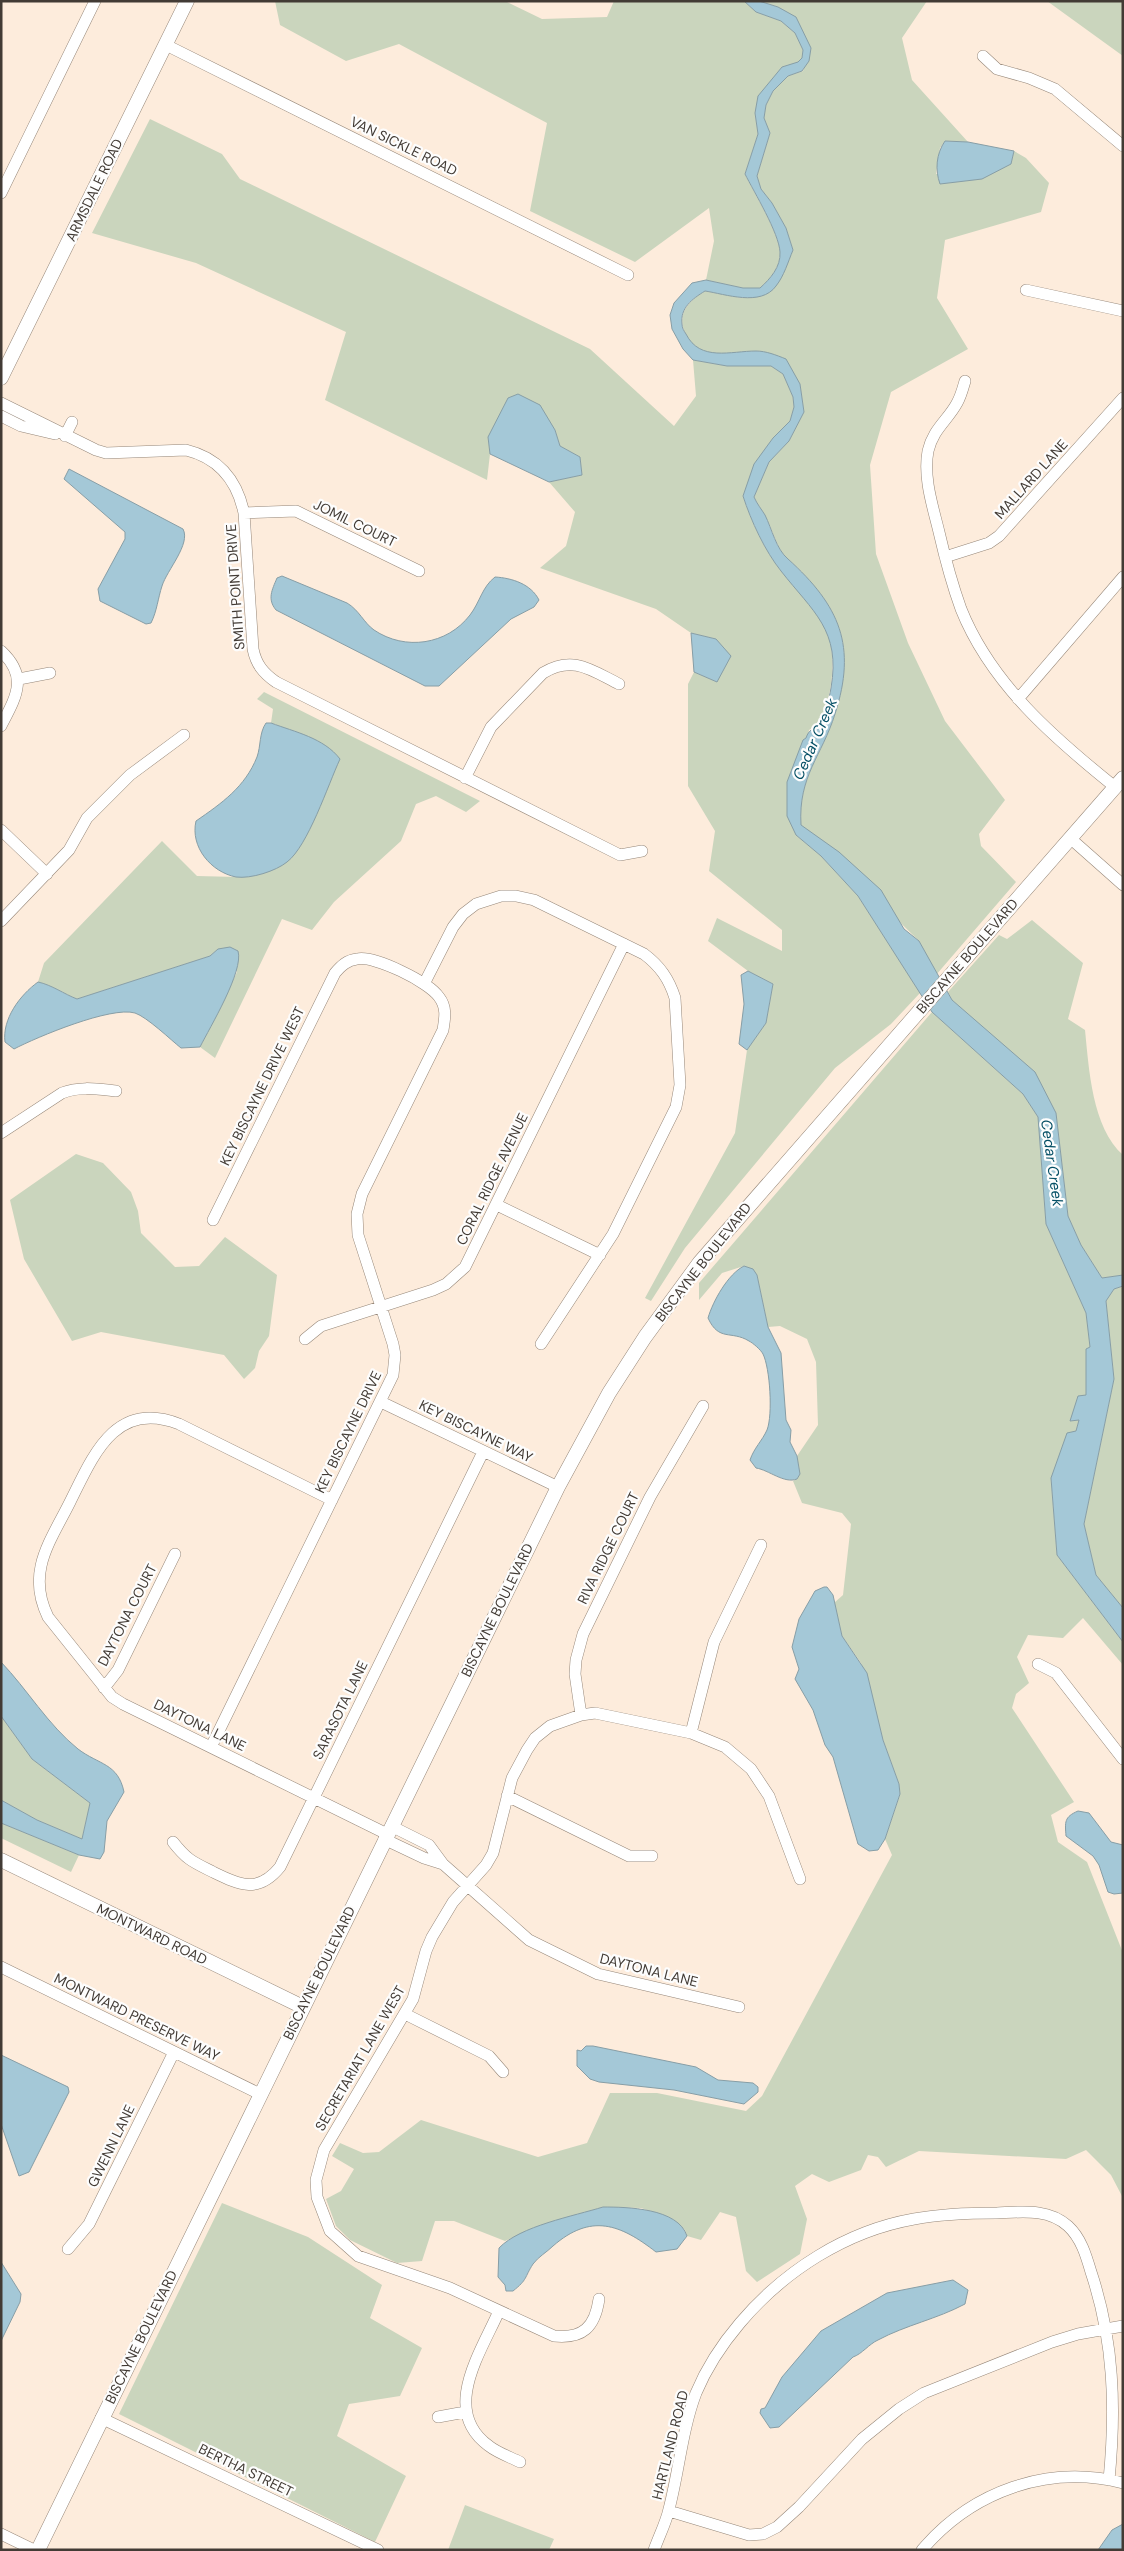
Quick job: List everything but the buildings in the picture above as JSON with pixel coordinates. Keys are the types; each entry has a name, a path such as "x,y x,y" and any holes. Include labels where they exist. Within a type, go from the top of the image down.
{"street":[{"path":"1,193 95,1"},
{"name":"ARMSDALE ROAD","path":"1,378 187,1"},
{"name":"VAN SICKLE ROAD","path":"166,45 628,275"},
{"path":"983,56 997,69 1036,80 1055,89 1123,146"},
{"path":"1026,290 1123,311"},
{"path":"965,381 957,403 937,429 928,452 927,468 930,494 945,557 962,609 971,629 993,666 1018,699 1042,724 1119,783"},
{"name":"MALLARD LANE","path":"945,557 978,548 999,536 1123,398"},
{"name":"SMITH POINT DRIVE","path":"1,403 64,436 106,453 174,449 197,453 227,472 240,495 244,513 253,648 256,660 263,673 276,682 620,855 642,851"},
{"path":"1,416 38,431 64,436 72,422"},
{"name":"JOMIL COURT","path":"244,513 296,511 419,571"},
{"path":"1018,699 1123,577"},
{"path":"1,651 15,668 18,679 14,701 1,726"},
{"path":"465,778 490,727 543,673 553,667 574,664 585,666 619,684"},
{"path":"18,679 50,673"},
{"path":"1,920 69,850 87,818 107,797 130,775 184,735"},
{"name":"BISCAYNE BOULEVARD","path":"38,2550 387,1833 558,1488 609,1393 671,1299 736,1218 1119,783"},
{"path":"1,830 47,874"},
{"path":"1070,838 1123,885"},
{"path":"424,984 453,927 464,914 476,904 501,896 516,896 534,900 644,954 665,975 675,998 680,1096 614,1234 541,1344"},
{"name":"CORAL RIDGE AVENUE","path":"305,1339 321,1326 433,1290 457,1276 471,1257 624,944"},
{"name":"KEY BISCAYNE DRIVE WEST","path":"213,1220 335,974 341,966 348,961 366,958 376,960 424,984"},
{"name":"KEY BISCAYNE DRIVE","path":"211,1747 393,1375 395,1360 393,1344 358,1235 358,1205 442,1030 444,1008 440,998 424,984"},
{"path":"1,1133 62,1093 72,1089 84,1088 116,1091"},
{"path":"497,1205 600,1255"},
{"name":"KEY BISCAYNE WAY","path":"381,1402 558,1488"},
{"name":"RIVA RIDGE COURT","path":"581,1715 575,1674 576,1660 583,1634 650,1497 703,1406"},
{"name":"DAYTONA LANE","path":"332,1500 179,1424 159,1419 134,1420 111,1434 94,1454 41,1562 38,1584 40,1596 48,1617 104,1688 122,1704 387,1833 424,1858 443,1864 523,1936 587,1969 608,1977 739,2007"},
{"name":"SARASOTA LANE","path":"173,1842 186,1858 238,1884 261,1883 272,1876 280,1867 483,1452"},
{"path":"691,1733 714,1642 760,1545"},
{"name":"DAYTONA COURT","path":"104,1688 118,1670 176,1554"},
{"path":"1038,1664 1056,1673 1123,1759"},
{"name":"SECRETARIAT LANE WEST","path":"499,2312 450,2288 364,2259 346,2248 330,2231 317,2197 319,2166 324,2150 405,2014 417,1987 421,1966 432,1937 453,1902 486,1865 493,1853 498,1840 512,1778 536,1738 550,1726 581,1715 609,1715 691,1733 725,1747 751,1769 770,1796 800,1879"},
{"path":"507,1796 630,1856 652,1856"},
{"name":"MONTWARD ROAD","path":"1,1860 303,2007"},
{"name":"MONTWARD PRESERVE WAY","path":"1,1967 260,2094"},
{"path":"405,2014 489,2056 503,2072"},
{"name":"GWENN LANE","path":"68,2249 89,2224 174,2052"},
{"name":"HARTLAND ROAD","path":"654,2550 669,2511 696,2394 719,2351 740,2323 770,2292 817,2257 852,2238 912,2219 947,2214 1037,2212 1053,2216 1067,2225 1077,2237 1084,2250 1099,2295 1107,2330 1114,2391 1113,2441 1109,2480"},
{"path":"520,2462 490,2447 479,2438 465,2412 465,2393 470,2376 499,2312 554,2336 565,2337 590,2327 597,2317 599,2299"},
{"path":"669,2511 749,2535 762,2534 777,2528 799,2507 862,2438 898,2409 924,2393 1052,2342 1123,2326"},
{"path":"438,2417 465,2412"},
{"name":"BERTHA STREET","path":"101,2418 378,2550"},
{"path":"922,2550 948,2523 990,2495 1015,2486 1048,2478 1076,2476 1123,2483"},
{"path":"1,2534 34,2550"}],"green space":[{"path":"275,1 505,1 542,19 607,17 614,1 744,1 756,12 781,21 795,33 803,50 802,58 798,63 782,67 755,113 758,134 745,174 766,213 779,244 780,257 777,268 760,288 743,288 706,280 714,241 709,208 635,262 530,211 547,123 399,44 346,61 280,25"},
{"path":"759,1 927,1 902,38 912,80 968,142 945,141 940,148 936,174 1011,164 1014,151 1026,158 1049,183 1041,212 945,240 937,298 968,349 891,392 870,465 876,554 908,643 945,721 1005,800 979,834 981,846 1016,882 936,975 919,941 801,825 801,808 807,779 830,729 841,690 844,668 843,647 839,629 831,611 820,593 806,576 780,550 768,521 754,497 769,462 789,441 804,412 800,384 758,351 712,354 699,350 693,345 683,328 683,315 688,304 705,291 742,298 761,296 793,250 786,228 772,203 761,189 757,176 770,133 764,118 766,105 773,91 788,76 803,71 811,48 778,7"},
{"path":"1047,1 1123,1 1123,56"},
{"path":"150,119 222,154 240,179 590,349 674,426 696,396 693,360 727,366 771,366 783,374 793,397 794,407 790,421 773,438 743,496 754,525 769,554 781,571 819,614 831,644 832,678 830,689 827,704 821,717 816,725 809,730 796,835 821,856 858,896 920,993 891,1024 835,1068 685,1248 651,1301 645,1298 735,1133 747,1050 766,1023 773,984 748,971 708,941 717,918 782,951 782,930 709,871 715,831 688,786 688,684 694,672 717,682 716,639 691,633 656,609 540,568 566,546 575,512 549,482 582,475 580,457 560,446 555,430 488,437 490,454 487,480 325,400 346,332 196,263 92,233"},
{"path":"264,692 480,801 466,812 436,796 416,804 401,841 334,902 312,930 282,919 215,1058 200,1047 237,972 218,949 210,956 77,999 38,982 44,963 162,841 197,876 237,877 262,874 311,738 271,723 273,709 257,699"},
{"path":"1032,920 1083,963 1068,1019 1085,1030 1088,1062 1098,1113 1113,1143 1123,1155 1123,1275 1102,1278 1081,1245 1068,1216 1056,1113 952,1000 948,992 999,935 1007,939"},
{"path":"932,1012 1023,1094 1038,1117 1046,1224 1086,1313 1090,1347 1086,1349 1086,1396 1070,1421 1079,1420 1076,1431 1051,1478 1057,1555 1123,1642 1123,1665 1083,1618 1063,1638 1028,1635 1017,1657 1029,1683 1016,1694 1012,1708 1074,1802 1051,1815 1058,1842 1087,1862 1123,1953 1123,2198 1111,2175 1086,2150 1066,2159 919,2151 886,2167 878,2157 868,2155 861,2170 829,2182 812,2174 795,2186 807,2219 800,2254 757,2282 746,2271 736,2217 720,2212 701,2240 687,2236 685,2230 670,2218 641,2208 603,2207 535,2228 505,2241 454,2221 435,2221 422,2261 397,2263 350,2240 336,2226 326,2199 341,2191 354,2169 332,2156 340,2143 363,2153 379,2152 421,2120 538,2157 587,2143 610,2093 657,2093 746,2111 762,2096 892,1855 885,1839 900,1795 899,1784 883,1740 861,1663 842,1636 834,1603 843,1595 851,1524 842,1513 802,1503 793,1481 800,1474 797,1456 818,1425 816,1362 807,1339 780,1326 768,1327 757,1275 744,1266 722,1273 699,1300 699,1283"},
{"path":"76,1154 103,1163 131,1192 138,1211 141,1233 175,1267 199,1266 225,1237 277,1275 269,1336 259,1351 255,1368 244,1379 224,1355 101,1332 72,1341 24,1259 10,1200"},
{"path":"1123,1286 1123,1608 1096,1575 1084,1524 1114,1379 1106,1301 1114,1289"},
{"path":"1,1716 32,1759 90,1803 82,1839 37,1820 1,1800"},
{"path":"1,1823 79,1855 71,1872 1,1838"},
{"path":"222,2203 308,2237 382,2285 370,2318 422,2348 400,2396 349,2404 337,2436 406,2476 375,2542 119,2414"},
{"path":"465,2505 554,2539 549,2550 448,2550"}],"water":[{"name":"Cedar Creek","path":"744,1 759,1 778,7 796,17 811,48 809,61 802,71 788,76 773,91 766,105 764,118 770,133 757,176 761,189 772,203 786,228 793,250 781,278 769,292 752,298 705,291 688,304 683,313 682,327 692,343 708,352 760,351 786,359 800,384 804,412 789,441 769,462 754,497 765,515 780,550 806,576 832,611 844,647 841,690 830,729 807,779 801,808 801,825 839,852 881,890 904,929 919,941 952,1000 1035,1072 1056,1113 1068,1216 1081,1245 1102,1278 1123,1275 1123,1286 1114,1289 1106,1301 1114,1379 1084,1524 1096,1575 1123,1608 1123,1642 1057,1555 1051,1478 1067,1433 1076,1431 1079,1420 1070,1421 1078,1396 1086,1395 1086,1349 1090,1347 1086,1313 1046,1224 1038,1117 1023,1094 932,1012 858,896 821,856 796,835 787,816 787,782 803,740 818,724 828,702 833,668 832,651 822,623 775,563 764,545 743,496 754,464 773,438 790,421 794,407 793,397 783,374 771,366 727,366 693,360 683,349 672,329 670,315 674,303 692,283 706,280 743,288 760,288 771,277 779,263 779,244 766,213 745,174 758,134 755,113 758,96 782,67 798,62 802,58 803,50 795,33 781,21 756,12"},
{"path":"945,141 968,142 1014,151 1011,164 982,179 940,184 937,162"},
{"path":"518,394 540,405 555,430 560,446 580,457 582,475 549,482 490,454 488,437 508,398"},
{"path":"69,469 183,529 185,535 184,542 162,586 151,623 146,624 100,601 98,589 125,539 125,532 64,479"},
{"path":"282,576 347,603 374,630 386,637 399,641 425,642 450,633 470,615 487,585 495,577 508,579 526,586 536,594 539,600 534,607 511,619 439,686 425,686 276,610 273,606 271,594 277,578"},
{"path":"691,633 716,639 731,656 717,682 694,672"},
{"path":"266,723 271,723 317,741 326,746 340,759 310,829 295,854 287,862 270,871 256,876 236,877 218,870 204,857 196,840 196,821 232,794 246,777 257,757 262,731"},
{"path":"230,947 238,951 236,972 225,999 200,1047 181,1048 140,1015 124,1012 92,1018 74,1024 14,1049 5,1042 6,1025 9,1016 19,1001 38,982 77,999 210,956 218,949"},
{"path":"748,971 773,984 766,1023 747,1050 739,1044 744,1004 741,975"},
{"path":"744,1266 753,1269 757,1275 768,1327 781,1353 786,1420 791,1430 790,1442 797,1456 800,1474 797,1479 787,1480 756,1468 750,1460 769,1423 770,1392 765,1361 762,1352 753,1343 743,1338 721,1333 712,1325 708,1318 713,1304 727,1281"},
{"path":"827,1587 833,1595 842,1636 867,1673 883,1740 899,1784 900,1794 885,1839 878,1850 869,1851 858,1844 833,1757 825,1745 813,1710 795,1679 799,1669 792,1647 799,1619 815,1591"},
{"path":"1,1662 47,1718 67,1739 78,1749 107,1766 117,1775 121,1782 124,1792 107,1821 104,1852 100,1859 79,1855 1,1823 1,1800 37,1820 82,1839 90,1803 32,1759 1,1716"},
{"path":"1078,1811 1089,1813 1111,1842 1123,1845 1123,1893 1114,1894 1108,1892 1099,1865 1093,1856 1066,1836 1066,1820 1070,1815"},
{"path":"586,2046 696,2067 718,2080 753,2083 758,2087 758,2092 744,2104 674,2090 599,2082 590,2079 577,2066 577,2050 581,2051"},
{"path":"1,2055 68,2087 69,2092 29,2172 19,2176 1,2124"},
{"path":"603,2207 638,2209 663,2215 682,2227 687,2236 677,2249 656,2252 643,2242 618,2229 593,2226 580,2229 567,2236 537,2259 524,2281 518,2287 513,2291 506,2291 505,2285 498,2277 499,2248 508,2240 533,2228"},
{"path":"1,2262 21,2294 20,2302 1,2341"},
{"path":"953,2280 968,2290 965,2304 944,2314 899,2330 875,2342 853,2357 779,2427 770,2428 760,2413 761,2409 765,2408 782,2377 821,2331 887,2293"},
{"path":"1123,2524 1123,2550 1098,2550 1112,2530"}]}
